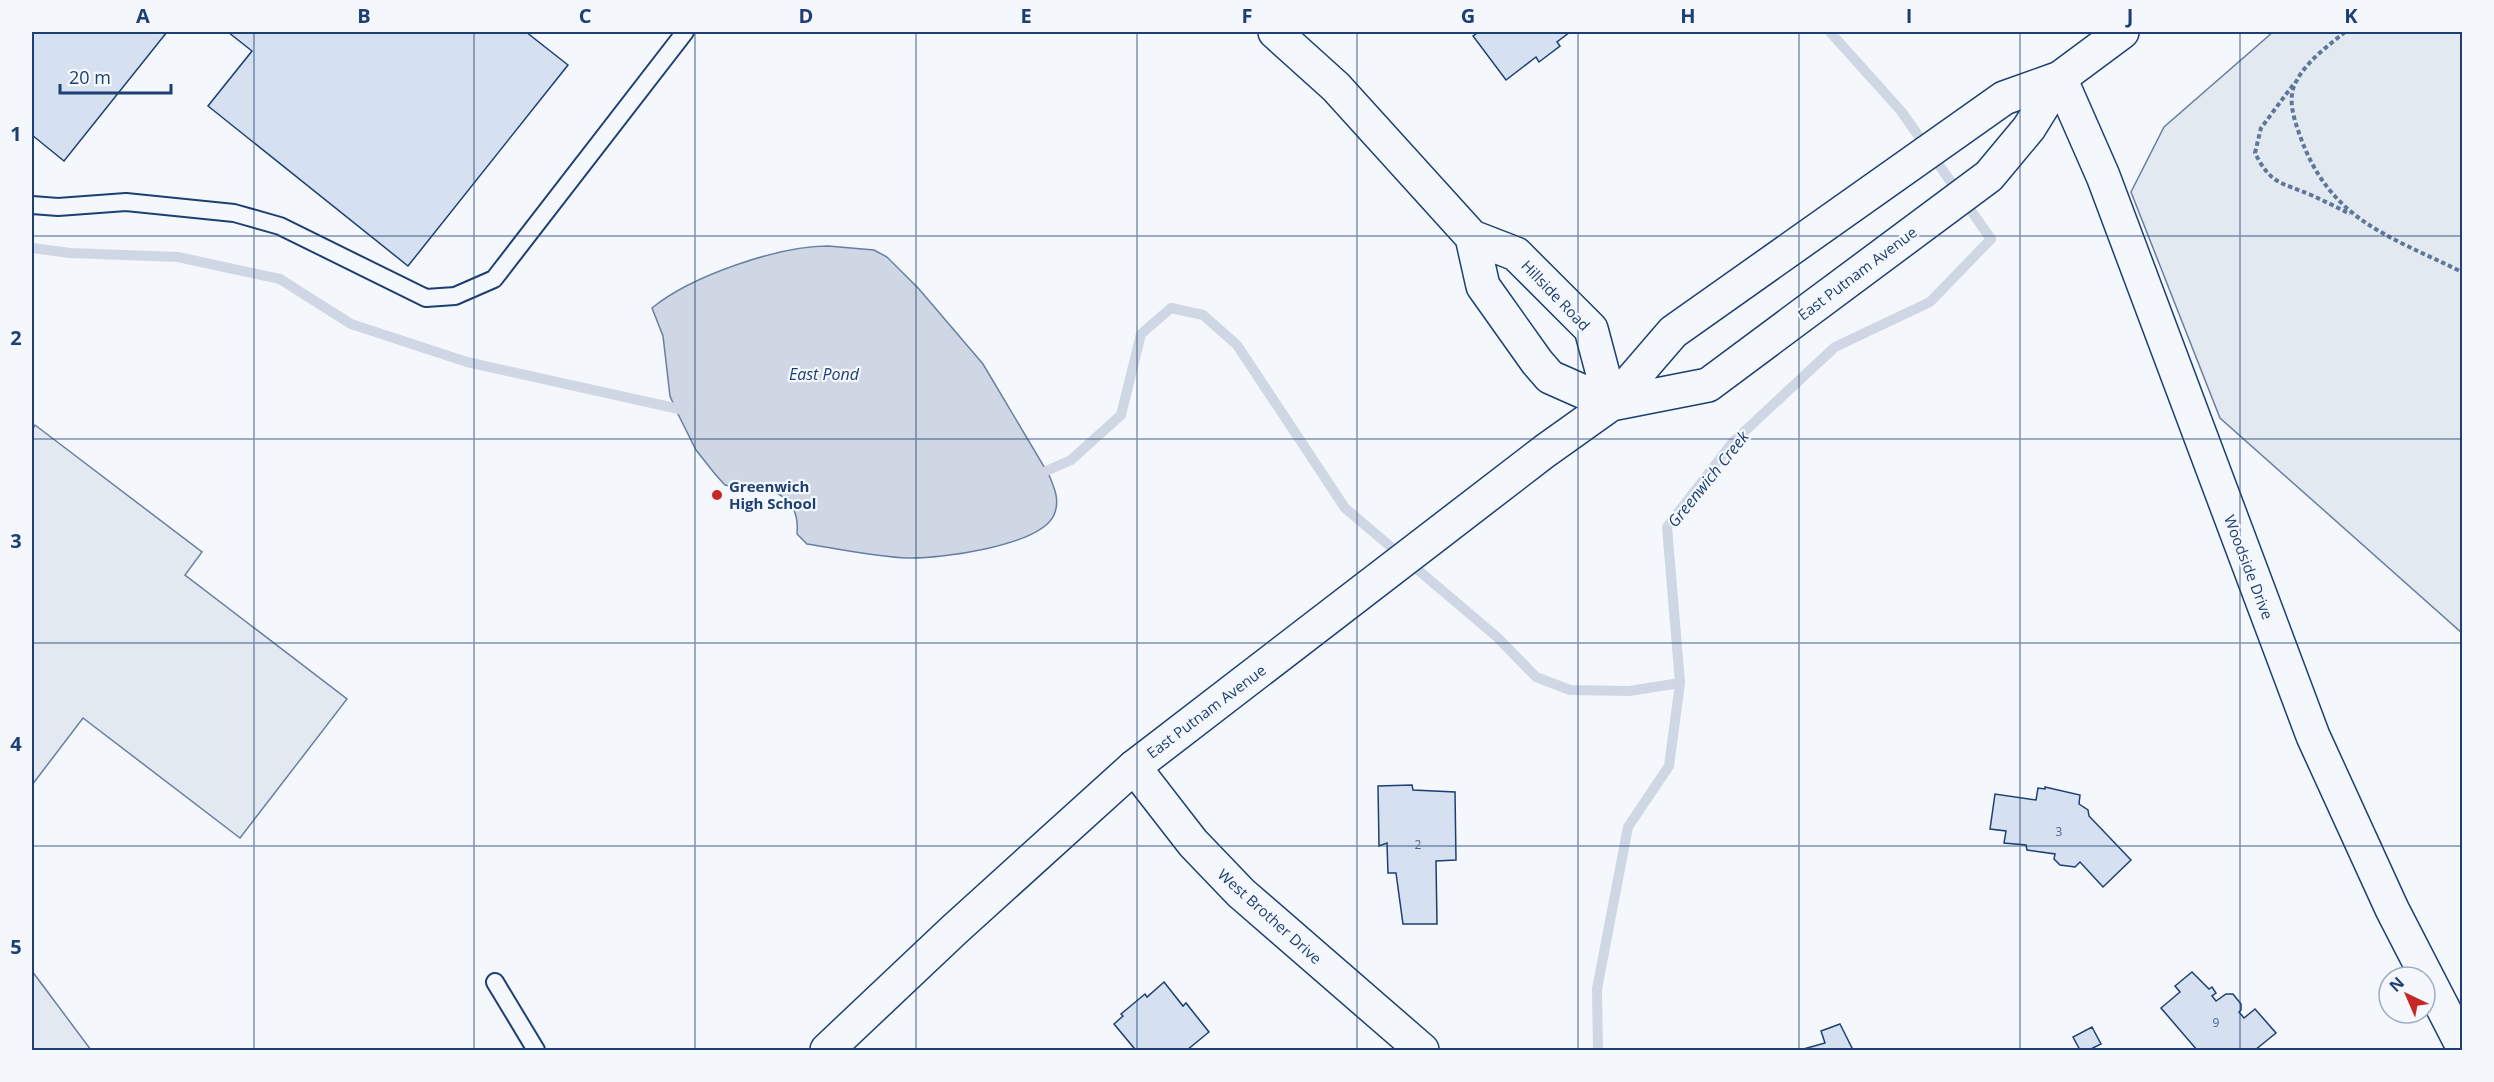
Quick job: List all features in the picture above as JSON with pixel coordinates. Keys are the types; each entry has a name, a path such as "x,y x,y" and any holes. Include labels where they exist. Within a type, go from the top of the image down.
{"main road":[{"name":"Hillside Road","path":"1275,32 1336,87 1472,237 1516,254 1591,328 1611,404"},
{"name":"East Putnam Avenue","path":"827,1050 954,930 1134,767 1472,507 1611,404 1673,332 2004,98 2060,78 2122,32"},
{"name":"East Putnam Avenue","path":"1611,404 1708,385 1989,176 2029,128 2060,78"},
{"name":"Woodside Drive","path":"2060,78 2103,176 2313,736 2392,909 2463,1045"},
{"name":"Hillside Road","path":"1472,237 1483,286 1550,377 1611,404"},
{"name":"West Brother Drive","path":"1134,767 1193,843 1241,893 1422,1050"}],"lane":[{"path":"32,205 58,207 126,202 234,213 280,226 426,298 455,297 494,279 685,32"},
{"path":"495,982 536,1050"}],"path":[{"path":"2345,32 2297,79 2261,128 2255,153 2272,178 2285,186 2308,193 2354,215 2378,232 2463,272"},
{"path":"2297,79 2292,92 2292,106 2305,152 2321,179 2354,215"}],"shaded area":[{"path":"2273,32 2462,32 2462,633 2220,418 2131,192 2164,127"},
{"path":"35,425 202,552 185,575 347,699 240,838 83,718 32,785 32,430"},
{"path":"32,971 91,1050 32,1050"}],"water":[{"name":"East Pond","path":"828,246 874,250 887,257 919,289 983,364 1053,485 1057,500 1056,510 1045,526 1030,535 1010,542 964,553 923,558 883,556 807,544 797,534 795,513 787,500 753,483 740,489 725,485 696,450 670,396 663,336 652,308 689,285 736,265 785,251"}],"building":[{"path":"32,32 167,32 64,161 32,135"},
{"path":"228,32 526,32 568,65 408,266 208,106 252,51"},
{"path":"1479,32 1570,32 1557,42 1560,46 1539,62 1536,57 1506,80 1473,36"},
{"path":"1412,785 1413,790 1455,792 1456,860 1436,861 1437,924 1403,924 1396,873 1388,873 1387,843 1379,846 1378,786"},
{"path":"2045,787 2080,795 2079,804 2088,810 2089,816 2131,860 2103,887 2080,862 2075,867 2060,865 2054,859 2055,854 2027,850 2026,845 2004,843 2006,831 1990,829 1995,794 2036,800 2038,788 2045,789"},
{"path":"2192,972 2209,989 2212,987 2216,993 2212,996 2216,1001 2226,994 2233,994 2241,1004 2239,1012 2244,1018 2255,1009 2276,1033 2255,1050 2197,1050 2161,1008 2180,992 2175,986"},
{"path":"1164,982 1183,1006 1186,1003 1209,1032 1187,1050 1132,1050 1134,1048 1114,1024 1123,1016 1121,1014 1145,994 1147,997"},
{"path":"1840,1024 1853,1050 1800,1050 1825,1043 1821,1031"},
{"path":"2092,1027 2101,1044 2089,1050 2080,1050 2073,1037"}],"waterway":[{"name":"Greenwich Creek","path":"1598,1050 1597,989 1628,827 1669,766 1680,683 1667,527 1732,443 1835,347 1930,302 1991,239 1901,111 1830,32"},
{"path":"32,248 70,253 178,257 280,279 351,324 467,362 688,411"},
{"path":"1035,476 1071,460 1121,415 1141,334 1171,308 1203,315 1237,345 1345,508 1497,637 1536,677 1570,690 1629,691 1680,683"}],"place":[{"name":"Greenwich High School","path":"717,495"}]}
